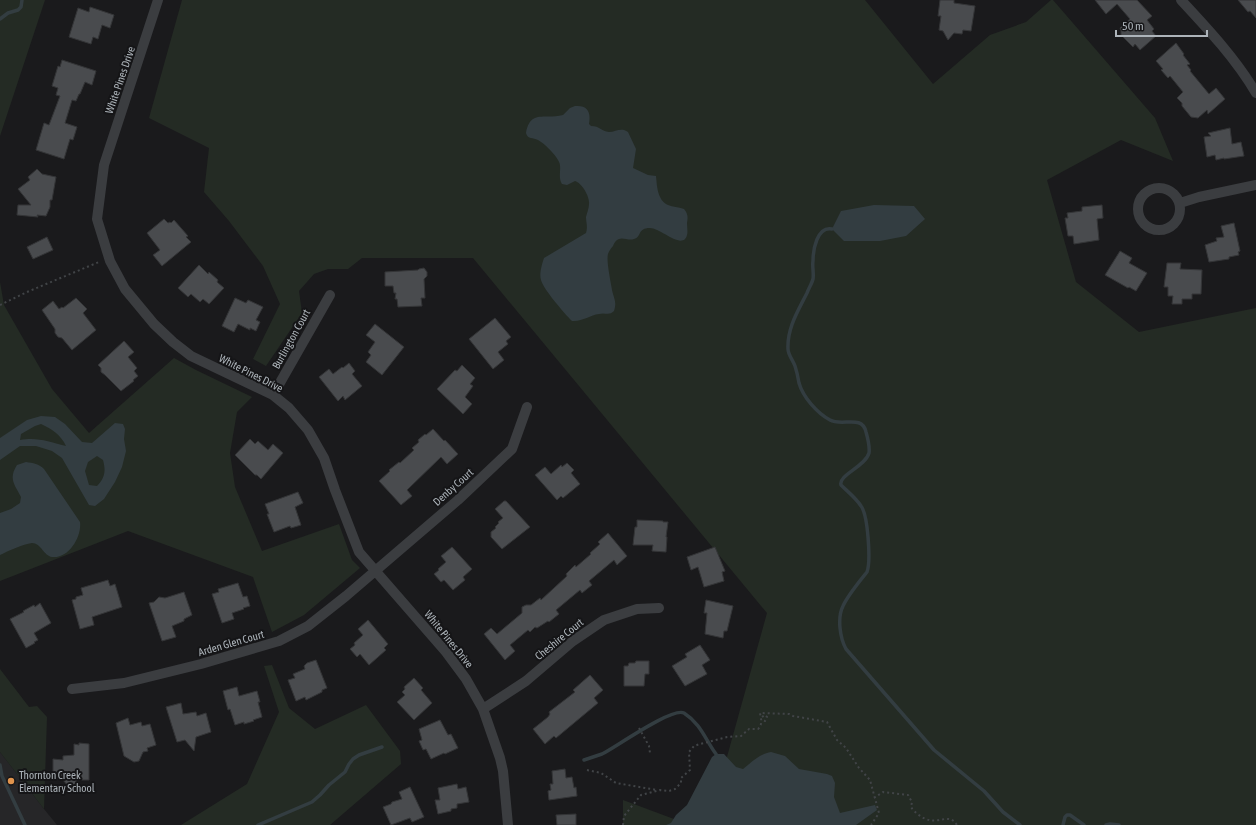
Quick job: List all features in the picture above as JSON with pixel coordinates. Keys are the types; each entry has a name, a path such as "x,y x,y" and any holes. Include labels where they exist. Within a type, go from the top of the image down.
{"street":[{"name":"White Pines Drive","path":"158,0 104,165 97,219 109,258 125,289 154,324 173,342 191,356 274,395 290,408 308,430 324,458 334,490 359,552 446,652 466,679 483,709 501,764 508,825"},
{"path":"1182,0 1222,47 1256,93"},
{"path":"1180,203 1199,197 1256,185"},
{"path":"1157,187 1172,191 1177,196 1180,203 1181,211 1179,218 1168,228 1161,230 1153,229 1147,226 1141,221 1138,214 1140,199 1144,193 1157,187"},
{"name":"Burlington Court","path":"274,395 330,295"},
{"name":"Denby Court","path":"376,570 458,500 512,449 527,407"},
{"name":"Arden Glen Court","path":"72,689 124,683 201,664 279,641 308,626 376,570"},
{"name":"Cheshire Court","path":"483,709 526,682 573,642 604,620 637,609 659,608"}],"path":[{"path":"0,306 10,299 109,258"},
{"path":"587,770 600,773 616,783 669,791 675,789 681,783 681,778 690,770 689,752 694,746 727,737 741,736 749,729 758,729 760,728 762,719 760,713 789,714 827,722 837,740 846,748 859,768 870,780 879,813 871,825"},
{"path":"639,728 650,746 650,753"},
{"path":"623,825 624,816 641,795 660,790"},
{"path":"874,798 884,792 908,795 912,802 911,807 913,810 928,820 949,818 955,820 957,825"}],"shaded area":[{"path":"0,0 45,0 0,136"},
{"path":"182,0 865,0 933,84 990,35 1026,22 1051,0 1053,0 1155,118 1173,161 1121,140 1047,180 1076,282 1139,332 1256,308 1256,825 708,825 767,613 473,258 362,258 348,269 328,269 314,274 299,291 302,313 266,366 253,359 280,304 263,266 229,221 204,192 209,148 149,118"},
{"path":"575,106 583,107 588,110 589,124 591,126 609,132 621,130 628,132 636,149 633,168 648,175 656,176 658,192 664,203 684,209 688,217 687,235 685,239 681,241 650,228 643,229 634,239 618,239 608,254 608,267 615,303 614,311 572,321 550,295 540,278 544,258 586,233 586,217 589,201 583,187 578,182 575,181 567,185 562,184 560,178 560,166 556,157 544,144 536,139 529,138 526,133 531,121 535,118 563,115 570,108"},
{"path":"874,205 914,206 925,219 906,236 880,241 844,241 832,229 841,211"},
{"path":"0,282 4,305 52,389 89,433 174,358 252,397 237,412 230,453 235,487 262,551 339,524 352,560 360,568 304,615 272,632 253,577 128,531 0,581"},
{"path":"41,416 55,417 65,424 82,442 92,443 115,423 123,424 125,429 124,439 126,451 122,467 115,482 104,499 95,506 89,505 62,458 52,451 36,446 20,446 0,460 0,438 27,420","holes":["41,424 56,433 66,446 38,440 20,440 21,434","97,456 103,460 104,474 102,480 97,486 89,485 85,471 88,462"]},
{"path":"26,462 33,463 44,469 80,522 77,540 69,550 58,557 49,556 38,545 32,543 20,546 0,555 0,513 11,509 20,503 21,497 13,482 13,474 17,465"},
{"path":"272,665 289,708 315,729 366,705 400,751 401,764 330,825 181,825 247,784 279,712 264,666"},
{"path":"0,669 29,707 37,706 47,717 44,809 0,752"},
{"name":"Thornton Creek Elementary School","path":"0,752 44,809 57,825 0,825"},
{"path":"771,752 785,756 799,769 832,776 835,783 834,797 840,813 875,805 877,810 856,825 666,825 671,823 676,815 687,805 712,757 716,754 724,754 736,767 743,769 759,756"},
{"path":"623,800 690,825 623,825"}],"building":[{"path":"940,0 954,0 954,3 975,6 971,31 963,30 962,34 954,33 948,40 943,31 939,30 941,16 938,16"},
{"path":"1095,0 1137,0 1152,16 1147,20 1154,29 1152,31 1156,36 1140,50 1135,44 1133,47 1121,35 1120,28 1130,19 1117,4 1106,14"},
{"path":"1238,0 1256,0 1256,18 1250,11 1248,12"},
{"path":"90,7 114,15 110,28 102,25 98,39 93,37 91,44 69,37 78,8 89,12"},
{"path":"1176,43 1190,64 1187,65 1191,70 1190,71 1209,94 1216,88 1225,99 1208,114 1207,110 1198,118 1191,117 1182,106 1182,103 1177,98 1183,92 1170,76 1168,78 1161,70 1163,69 1156,61"},
{"path":"62,60 96,71 92,85 85,82 76,101 72,100 65,123 77,127 73,140 70,139 64,159 36,150 44,123 49,125 60,96 56,95 58,88 52,86 58,66 60,67"},
{"path":"1230,128 1232,144 1241,142 1244,156 1216,160 1215,155 1207,157 1204,137 1211,136 1208,133"},
{"path":"37,169 42,174 56,177 52,200 50,200 50,207 46,216 37,215 38,217 17,215 18,205 31,205 18,189 30,180 28,177"},
{"path":"1102,205 1103,218 1097,219 1099,240 1074,244 1073,236 1068,236 1065,218 1068,218 1067,213 1082,211 1082,207"},
{"path":"164,219 168,223 171,223 174,220 188,236 186,237 191,242 162,266 153,255 160,250 147,233"},
{"path":"1234,223 1240,251 1238,252 1239,255 1229,257 1229,259 1209,262 1205,245 1217,241 1216,238 1224,237 1221,226"},
{"path":"47,237 53,250 33,259 27,247"},
{"path":"1120,251 1132,258 1129,263 1147,273 1136,291 1105,275"},
{"path":"1167,263 1181,263 1180,269 1202,270 1201,294 1192,294 1192,299 1182,299 1182,304 1172,304 1173,296 1168,296 1168,287 1164,287"},
{"path":"199,265 208,274 209,272 218,280 217,282 224,288 209,304 203,299 200,302 191,294 188,297 178,288"},
{"path":"424,268 427,272 427,276 424,279 425,298 421,298 422,306 398,307 397,299 395,299 396,293 394,293 393,286 385,286 385,272 418,270"},
{"path":"76,298 87,309 83,313 96,330 72,350 62,338 58,337 55,333 55,329 42,310 53,301 59,309 62,307 63,308"},
{"path":"235,298 246,303 248,300 263,307 256,320 260,322 256,331 250,328 250,330 238,324 234,332 222,326"},
{"path":"495,318 511,337 506,341 508,344 498,352 504,360 493,369 469,339"},
{"path":"375,324 404,347 382,375 366,362 371,355 368,352 375,342 366,335"},
{"path":"124,341 134,352 128,357 137,368 134,371 138,376 121,391 101,372 101,368 98,365"},
{"path":"349,363 355,371 352,374 362,386 345,400 343,396 338,401 319,377 329,369 333,374"},
{"path":"462,365 475,378 470,384 473,386 465,397 472,404 463,414 437,389 455,370 457,371"},
{"path":"433,429 458,454 447,464 441,457 407,490 412,496 401,505 379,481 390,471 389,470 399,462 400,463 414,450 412,448 419,442 418,440"},
{"path":"250,439 255,444 258,441 268,450 273,444 283,453 261,479 235,455"},
{"path":"567,463 574,470 571,473 580,484 563,498 561,496 557,500 535,475 545,467 551,474 561,465 562,467"},
{"path":"298,492 303,503 295,507 301,525 291,528 290,526 274,532 265,504"},
{"path":"506,501 530,527 502,549 491,537 491,532 503,518 495,509"},
{"path":"637,520 668,522 666,552 652,551 653,545 633,545"},
{"path":"608,533 627,556 617,565 614,560 589,581 592,585 582,593 580,590 556,610 559,614 549,622 548,621 537,628 535,627 530,632 528,630 510,645 515,651 505,660 484,634 491,628 497,634 522,613 522,607 531,605 540,598 541,600 567,576 566,574 575,565 576,567 591,554 590,553 600,544 598,542"},
{"path":"452,547 472,569 463,577 465,580 453,590 444,580 441,582 434,574 446,562 441,556"},
{"path":"715,547 725,571 722,572 724,581 704,587 698,567 691,570 687,557"},
{"path":"108,580 110,586 115,584 122,607 92,617 94,625 80,629 72,600 83,595 81,588"},
{"path":"238,583 243,597 247,596 250,606 232,613 234,619 222,623 212,594 219,592 218,589"},
{"path":"184,592 192,615 184,619 184,621 172,626 176,637 162,641 149,603 154,602 159,597 165,598"},
{"path":"706,600 733,606 727,631 724,631 723,638 705,634 707,613 704,613"},
{"path":"40,603 51,623 34,633 38,640 26,648 10,619"},
{"path":"368,620 388,644 384,648 386,650 369,665 360,654 357,657 350,649 363,635 358,629"},
{"path":"700,645 710,660 702,665 707,674 685,686 672,666 687,657 685,654"},
{"path":"316,660 327,688 306,700 305,697 296,701 288,680 295,678 293,674 305,669 304,666 307,663"},
{"path":"636,661 649,661 649,674 645,674 644,686 624,686 624,666 628,666 629,663 635,663"},
{"path":"590,675 603,690 594,698 598,703 556,738 554,736 545,744 533,729 548,717 550,714 549,712 575,692 573,690"},
{"path":"414,678 423,688 421,690 432,703 414,720 397,702 405,695 402,692 405,689 404,687"},
{"path":"237,687 239,696 257,691 262,717 244,724 244,722 235,725 230,709 228,710 223,691"},
{"path":"181,703 183,714 196,712 197,716 206,713 211,732 196,737 194,751 185,740 177,742 166,707"},
{"path":"128,718 130,725 141,722 142,726 150,724 156,745 147,748 148,751 143,752 139,761 134,762 124,756 116,723"},
{"path":"440,720 448,735 451,734 458,748 431,759 426,749 423,750 419,741 422,740 419,729"},
{"path":"79,743 89,744 89,780 78,780 78,785 75,788 70,788 62,779 53,779 53,759 63,760 63,756 74,755 74,744 79,745"},
{"path":"565,769 566,778 572,777 574,788 576,787 577,796 549,800 548,791 551,790 550,784 553,784 552,771"},
{"path":"457,784 458,789 466,787 469,802 457,804 457,808 438,814 435,800 440,800 438,788"},
{"path":"410,787 424,817 412,822 410,818 391,825 383,807 402,799 399,792"},
{"path":"576,814 576,825 557,825 556,815"}],"waterway":[{"path":"0,19 8,13 18,10 21,7 22,0"},
{"path":"832,229 823,231 819,235 815,245 813,256 813,279 791,327 788,349 795,366 801,388 811,404 830,420 835,422 856,422 860,424 864,427 869,442 869,453 867,458 847,474 841,481 841,485 857,500 861,506 867,528 869,549 867,572 848,597 841,611 840,628 842,639 846,649 934,750 984,791 1003,812 1020,825"},
{"path":"584,760 602,754 656,721 678,713 684,713 695,722 716,754"},
{"path":"258,825 312,802 345,772 353,759 359,755 382,747"},
{"path":"0,765 2,776 25,825"},
{"path":"1063,825 1067,815 1070,815 1084,825"},
{"path":"1106,825 1119,825"}],"place":[{"name":"Thornton Creek Elementary School","path":"11,781"}]}
